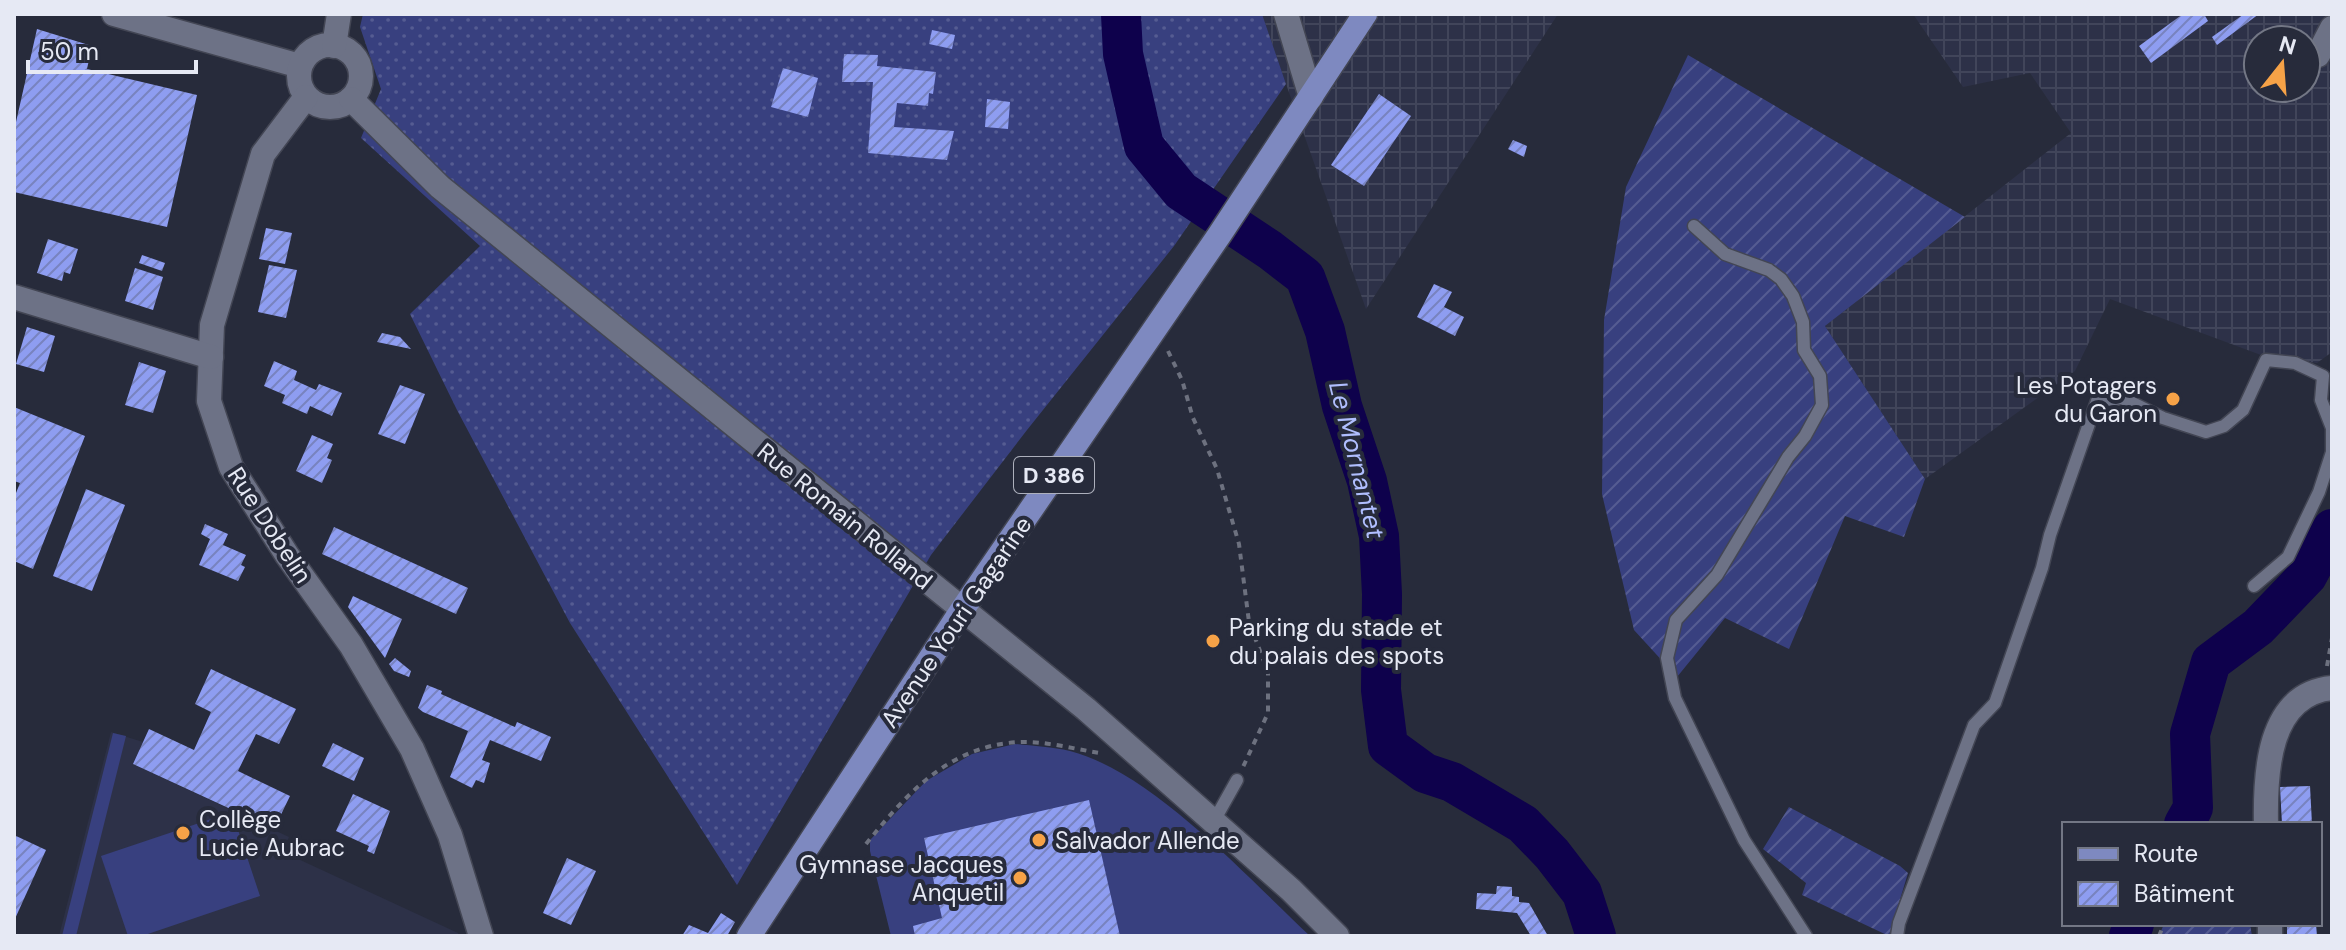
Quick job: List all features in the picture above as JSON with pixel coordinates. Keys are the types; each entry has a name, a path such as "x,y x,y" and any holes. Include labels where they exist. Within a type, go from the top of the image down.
{"main road":[{"name":"D 386","path":"1311,97 1365,14"},
{"name":"Avenue Youri Gagarine","path":"749,936 962,610 1311,97"}],"street":[{"path":"114,14 300,66"},
{"path":"334,46 339,14"},
{"path":"1286,14 1311,97"},
{"path":"2322,47 2332,28"},
{"path":"334,46 352,55 360,69 360,80 351,99 330,107 315,104 306,97 300,87 300,66 313,50 334,46"},
{"name":"Rue Dobelin","path":"306,97 263,154 212,325 209,401 231,467 287,555 351,645 412,749 450,835 481,936"},
{"name":"Rue Romain Rolland","path":"351,99 440,187 1086,709 1291,890 1337,936"},
{"path":"14,297 211,357"},
{"path":"2266,822 2265,784 2269,756 2281,722 2298,700 2332,688"}],"lane":[{"path":"1694,226 1725,254 1769,270 1781,279 1793,296 1803,322 1804,350 1820,376 1822,405 1717,575 1676,620 1667,658 1675,698 1744,840 1806,936"},
{"path":"1897,936 1974,725 1995,703 2097,401 2122,398 2163,418 2206,432 2224,426 2243,410 2266,360 2295,363 2323,376 2321,400 2332,428 2332,452 2328,466 2288,557 2254,586"},
{"path":"1214,821 1237,780"}],"path":[{"path":"1159,323 1182,380 1193,418 1217,469 1239,544 1249,622 1268,672 1268,713 1237,780"},
{"path":"866,844 900,801 930,774 968,754 990,746 1023,742 1102,754"}],"shaded area":[{"path":"363,14 1262,14 1286,84 1174,246 931,555 737,885 570,623 457,410 410,314 480,246 361,138 381,89 360,27"},
{"path":"1262,14 1558,14 1366,309 1286,84"},
{"path":"1913,14 2332,14 2332,352 2317,363 2261,355 2110,299 2075,371 1925,479 1825,326 2071,133 2030,73 1963,87"},
{"path":"1688,55 1965,217 1825,326 1925,479 1904,537 1845,516 1789,649 1725,618 1677,677 1634,630 1602,494 1604,320 1626,187"},
{"name":"Collège Lucie Aubrac","path":"111,732 143,742 133,764 289,837 283,852 459,936 59,936"},
{"path":"113,733 126,736 76,936 62,936"},
{"name":"Salvador Allende","path":"1015,744 1070,751 1101,763 1133,781 1198,830 1310,936 891,936 870,840 926,781 972,754"},
{"path":"1789,807 1908,873 1889,936 1802,895 1806,883 1763,849"},
{"path":"232,812 260,896 142,936 128,936 101,856"},
{"path":"2163,926 2250,926 2252,936 2159,936"}],"building":[{"path":"2183,14 2204,14 2208,21 2151,63 2139,46"},
{"path":"2244,14 2259,14 2217,45 2212,37"},
{"path":"37,29 92,46 87,69 197,95 167,227 14,192 14,131"},
{"path":"932,30 955,35 952,49 929,44"},
{"path":"844,54 878,55 877,66 936,72 928,106 897,103 894,127 954,131 947,160 868,153 873,82 842,82"},
{"path":"783,68 818,78 808,117 771,107"},
{"path":"1379,94 1411,116 1364,186 1331,165"},
{"path":"987,99 1010,102 1008,129 985,127"},
{"path":"1513,140 1527,146 1524,157 1508,149"},
{"path":"266,228 292,233 285,264 259,259"},
{"path":"48,239 78,249 70,274 64,272 62,281 37,273"},
{"path":"142,255 165,263 162,271 139,263"},
{"path":"269,265 297,270 286,318 258,312"},
{"path":"135,268 163,277 153,310 125,301"},
{"path":"1434,284 1452,292 1444,307 1464,317 1455,336 1417,317"},
{"path":"27,327 55,336 44,372 16,364"},
{"path":"382,333 400,337 411,349 377,342"},
{"path":"274,361 297,371 294,380 316,390 319,384 342,393 332,416 310,406 307,414 282,403 285,395 264,386"},
{"path":"139,362 166,371 153,413 125,405"},
{"path":"400,385 425,394 405,444 378,434"},
{"path":"14,407 85,436 33,569 14,561 14,498 20,483 14,481"},
{"path":"312,435 333,444 327,458 332,460 322,483 296,471"},
{"path":"86,489 125,505 92,591 53,576"},
{"path":"205,524 228,534 223,545 246,555 241,565 245,567 238,581 199,565 210,539 201,534"},
{"path":"334,527 468,588 456,614 322,554"},
{"path":"353,596 402,619 385,658 348,607"},
{"path":"395,658 411,671 409,677 394,671 389,664"},
{"path":"211,669 296,709 279,744 256,734 238,771 290,796 274,829 133,764 149,729 194,750 211,712 195,704"},
{"path":"427,685 515,727 517,722 551,737 541,761 490,740 482,760 490,763 484,783 476,780 472,788 450,777 468,731 418,708"},
{"path":"333,743 364,758 354,781 322,766"},
{"path":"2310,786 2312,822 2282,822 2280,787"},
{"path":"353,794 390,811 374,854 367,851 369,846 336,831"},
{"name":"Gymnase Jacques Anquetil","path":"1089,800 1120,936 915,936 913,926 942,918 924,838"},
{"path":"14,835 46,850 14,921"},
{"path":"567,858 596,871 571,925 543,913"},
{"path":"1497,886 1512,887 1512,896 1519,897 1519,902 1529,903 1548,936 1531,936 1517,913 1476,909 1477,893 1496,894"},
{"path":"721,913 735,922 727,936 682,936 689,925 708,933"},
{"path":"2287,926 2316,926 2317,936 2287,936"}],"waterway":[{"name":"Le Mornantet","path":"1121,14 1123,54 1144,146 1181,191 1305,277 1325,331 1342,406 1367,481 1379,536 1381,690 1388,746 1425,773 1452,782 1523,824 1552,854 1582,893 1596,936"},
{"path":"2185,822 2193,808 2190,734 2211,662 2258,627 2307,576 2332,529"},
{"path":"2129,936 2133,926"}],"place":[{"name":"Les Potagers du Garon","path":"2173,399"},
{"name":"Parking du stade et du palais des spots","path":"1213,641"},
{"name":"Collège Lucie Aubrac","path":"183,833"},
{"name":"Salvador Allende","path":"1039,840"},
{"name":"Gymnase Jacques Anquetil","path":"1020,878"}]}
